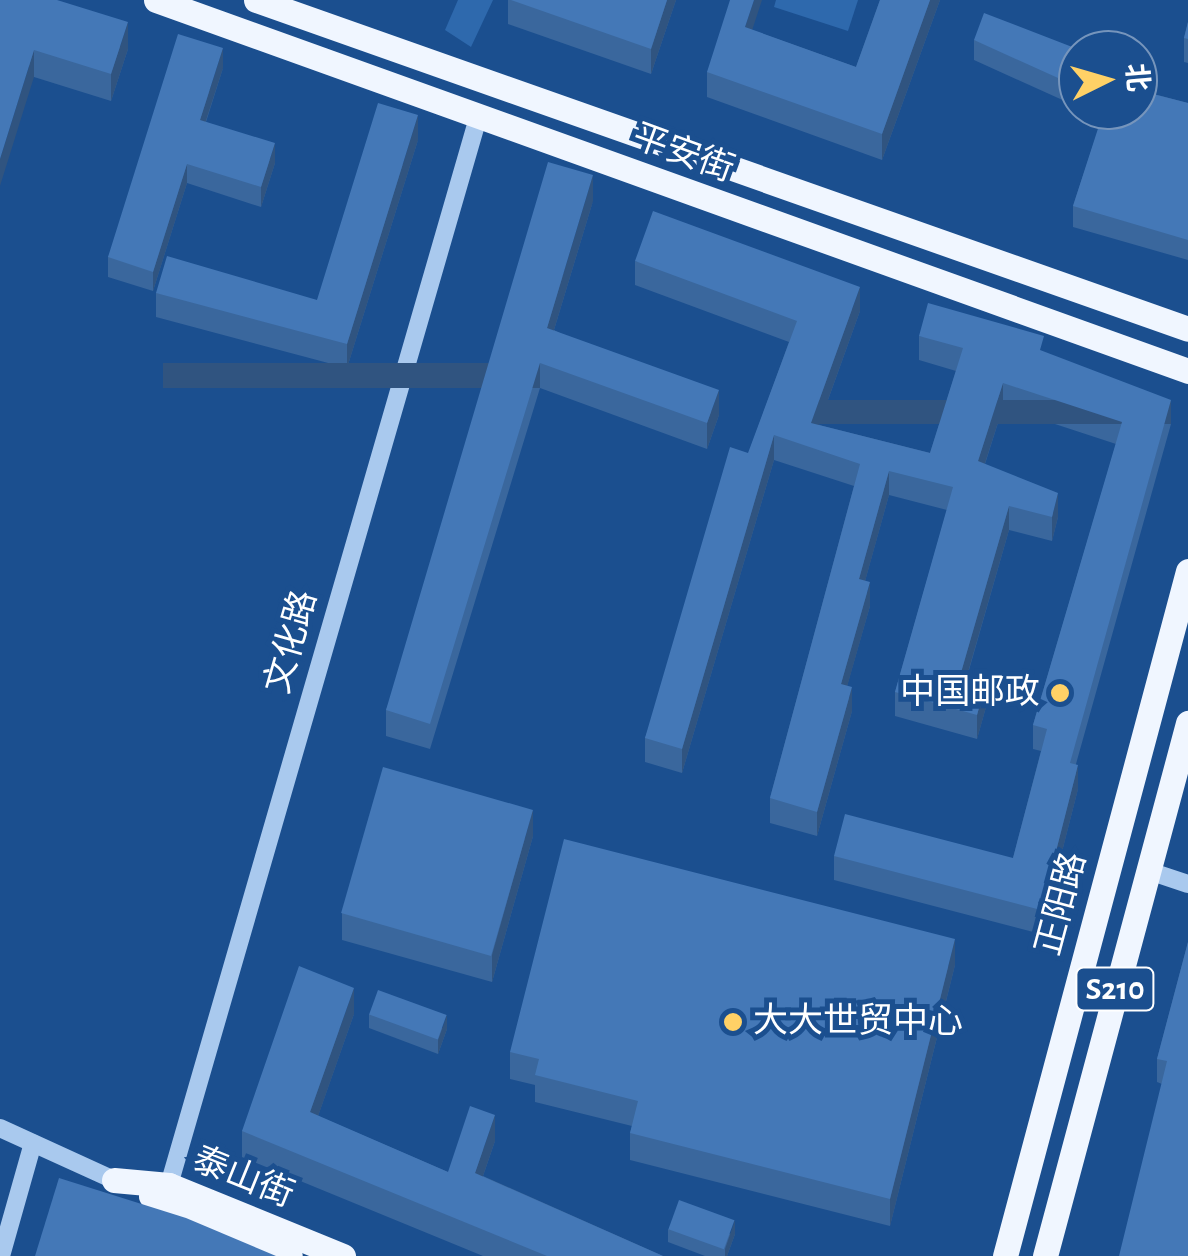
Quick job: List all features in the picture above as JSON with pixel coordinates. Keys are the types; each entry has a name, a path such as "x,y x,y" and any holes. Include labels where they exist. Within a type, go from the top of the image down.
{"main road":[{"name":"平安街","path":"156,0 1188,371"},
{"name":"平安街","path":"256,0 1188,329"},
{"name":"正阳路","path":"1005,1256 1188,571"},
{"name":"正阳路","path":"1045,1256 1188,723"},
{"name":"泰山街","path":"114,1180 169,1185 343,1256"},
{"name":"泰山街","path":"114,1180 290,1256"}],"street":[{"name":"文化路","path":"169,1185 478,118"},
{"path":"1146,870 1188,884"},
{"name":"泰山街","path":"0,1128 114,1180"},
{"path":"1,1256 34,1144"}],"shaded area":[{"path":"458,0 493,0 471,47 445,30"},
{"path":"776,0 858,0 848,31 774,7"}],"building":[{"path":"0,0 57,0 128,22 111,74 34,50 0,159"},
{"path":"511,0 667,0 651,49"},
{"path":"730,0 754,0 745,27 856,67 880,0 930,0 882,134 707,72"},
{"path":"984,13 1058,42 1058,78 974,40"},
{"path":"178,34 223,48 200,120 275,143 261,187 187,164 153,272 108,257"},
{"path":"1158,95 1188,103 1188,240 1073,206 1098,130 1158,130"},
{"path":"378,103 418,115 347,344 156,293 167,256 317,300"},
{"path":"548,162 593,175 547,328 719,390 707,423 540,363 430,724 386,710"},
{"path":"653,211 860,287 811,423 930,453 963,348 919,336 928,303 1044,336 1040,350 1171,400 1070,763 1078,765 1041,910 834,856 845,814 1013,858 1047,729 1033,725 1122,422 1003,383 978,461 1058,493 1052,517 1009,506 960,676 986,683 977,715 895,692 953,487 889,471 859,579 870,582 841,684 852,687 817,812 770,798 860,464 774,435 682,749 645,738 730,447 748,453 797,321 635,261"},
{"path":"383,767 533,810 491,956 341,913"},
{"name":"大大世贸中心","path":"564,839 955,939 890,1199 630,1133 638,1101 535,1075 539,1059 510,1052"},
{"path":"1188,942 1188,1256 1119,1256 1167,1061 1157,1059"},
{"path":"299,966 354,988 310,1112 448,1172 470,1106 495,1115 475,1173 663,1256 547,1256 242,1131"},
{"path":"378,990 447,1015 438,1039 369,1014"},
{"path":"59,1178 186,1218 276,1256 35,1256"},
{"path":"679,1200 734,1220 724,1249 668,1229"}],"place":[{"name":"中国邮政","path":"1060,693"},
{"name":"大大世贸中心","path":"733,1022"}]}
